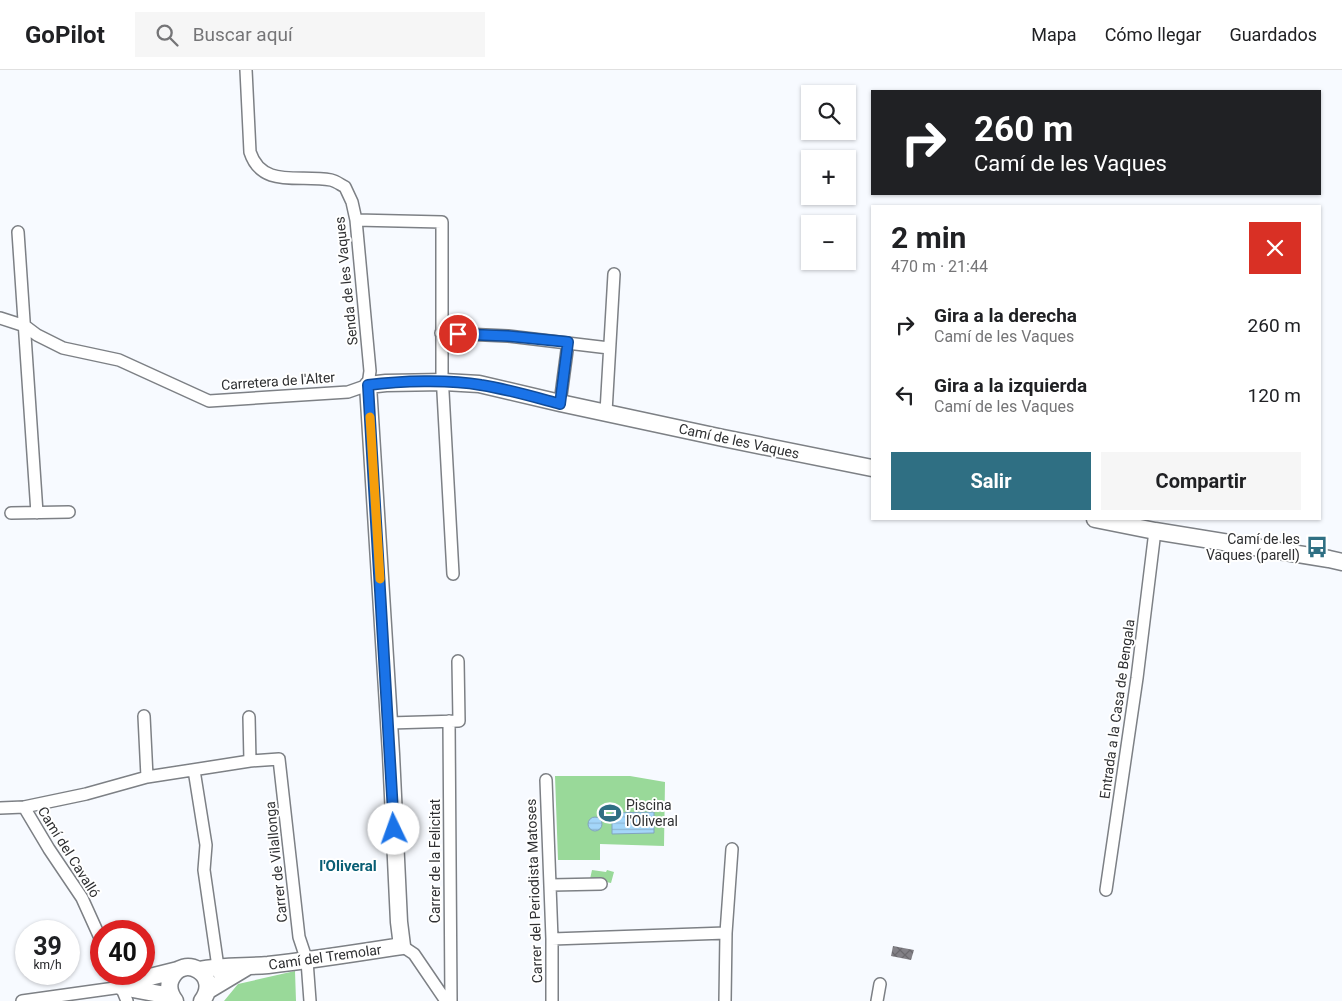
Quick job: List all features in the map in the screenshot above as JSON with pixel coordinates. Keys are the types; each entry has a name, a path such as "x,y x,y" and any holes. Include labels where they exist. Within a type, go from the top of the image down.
{"street":[{"name":"Senda de les Vaques","path":"246,70 250,152 260,170 270,176 332,180 345,187 352,202 356,220 370,371 368,385"},
{"path":"356,220 442,222 441,333 453,574"},
{"path":"18,232 37,513"},
{"path":"606,412 614,274"},
{"name":"Carretera de l'Alter","path":"0,318 25,326 37,335 63,348 119,360 209,401 348,392 368,385"},
{"path":"441,333 508,336 609,348"},
{"path":"560,404 568,342"},
{"name":"Camí de les Vaques","path":"368,385 444,382 479,384 560,404 871,468"},
{"path":"368,385 399,922 402,946 414,954 446,1001"},
{"path":"11,513 69,512"},
{"path":"1100,520 1154,531 1338,558"},
{"name":"Entrada a la Casa de Bengala","path":"1106,890 1136,687 1154,531"},
{"name":"Carrer de la Felicitat","path":"451,1001 454,721 458,661"},
{"path":"144,716 146,778"},
{"path":"0,808 24,806 86,794 146,778 250,761 249,717"},
{"path":"389,723 454,721"},
{"name":"Carrer de Vilallonga","path":"250,761 279,759 299,937 307,961 310,1001"},
{"path":"194,770 206,846 204,870 211,985"},
{"name":"Carrer del Periodista Matoses","path":"546,780 552,939 552,1001"},
{"name":"Camí del Cavalló","path":"24,806 49,849 82,898 92,920"},
{"path":"725,1001 726,933 732,849"},
{"path":"550,885 601,884"},
{"path":"552,939 726,933"},
{"name":"Camí del Tremolar","path":"178,970 184,967 192,967 199,970 211,985 247,967 307,961 402,946"},
{"path":"22,1001 122,987 138,980 178,970"},
{"path":"173,998 169,989 169,982 172,975 178,970"},
{"path":"199,970 211,985"},
{"path":"877,1001 880,984"},
{"path":"122,987 173,998"}],"green space":[{"name":"Piscina l'Oliveral","path":"555,776 630,776 665,782 664,846 600,844 600,860 558,860"},
{"path":"592,870 614,872 611,883 590,879"},
{"path":"295,971 296,1001 224,1001 238,984"}],"water":[{"path":"654,812 654,833 612,834 612,813"},
{"path":"592,817 598,817 602,824 598,831 592,831 588,827 588,821"}],"building":[{"path":"893,946 914,950 911,960 891,956"}],"slow traffic":[{"path":"370,417 380,579"}],"place":[{"name":"Camí de les Vaques (parell)","path":"1317,547"},
{"name":"Piscina l'Oliveral","path":"610,813"}],"district":[{"name":"l'Oliveral","path":"348,866"}],"route":[{"path":"394,829 368,385 444,382 479,384 560,404 562,394 568,342 508,336 458,334"}]}
